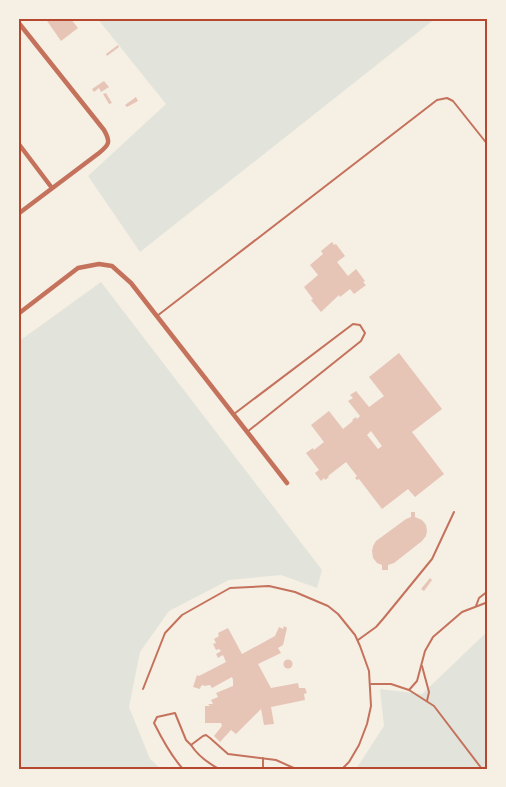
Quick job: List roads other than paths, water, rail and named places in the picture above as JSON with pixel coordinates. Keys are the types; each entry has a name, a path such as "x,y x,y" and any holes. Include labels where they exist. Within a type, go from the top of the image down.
{"street":[{"path":"18,22 108,138 106,147 18,214"},
{"path":"18,143 52,188"},
{"path":"18,314 78,268 99,264 112,266 130,283 157,316 287,483"}],"lane":[{"path":"157,316 437,100 447,98 453,101 488,145"},
{"path":"233,414 353,324 360,325 365,333 361,341 247,432"},
{"path":"358,640 383,619 432,559 454,512"},
{"path":"143,689 165,633 182,615 230,588 269,586 294,592 328,606 347,625 358,640 369,671 371,706 367,724 359,745 342,769"},
{"path":"476,606 479,598 488,591"},
{"path":"410,690 417,681 425,651 433,636 462,612 488,602"},
{"path":"422,664 429,692 427,701"},
{"path":"370,684 391,684 410,690 434,706 482,769"},
{"path":"183,769 160,737 154,723 157,717 175,713 186,740 196,753 219,769"},
{"path":"191,745 206,735 228,754 276,760 296,769"},
{"path":"263,758 263,769"}]}
